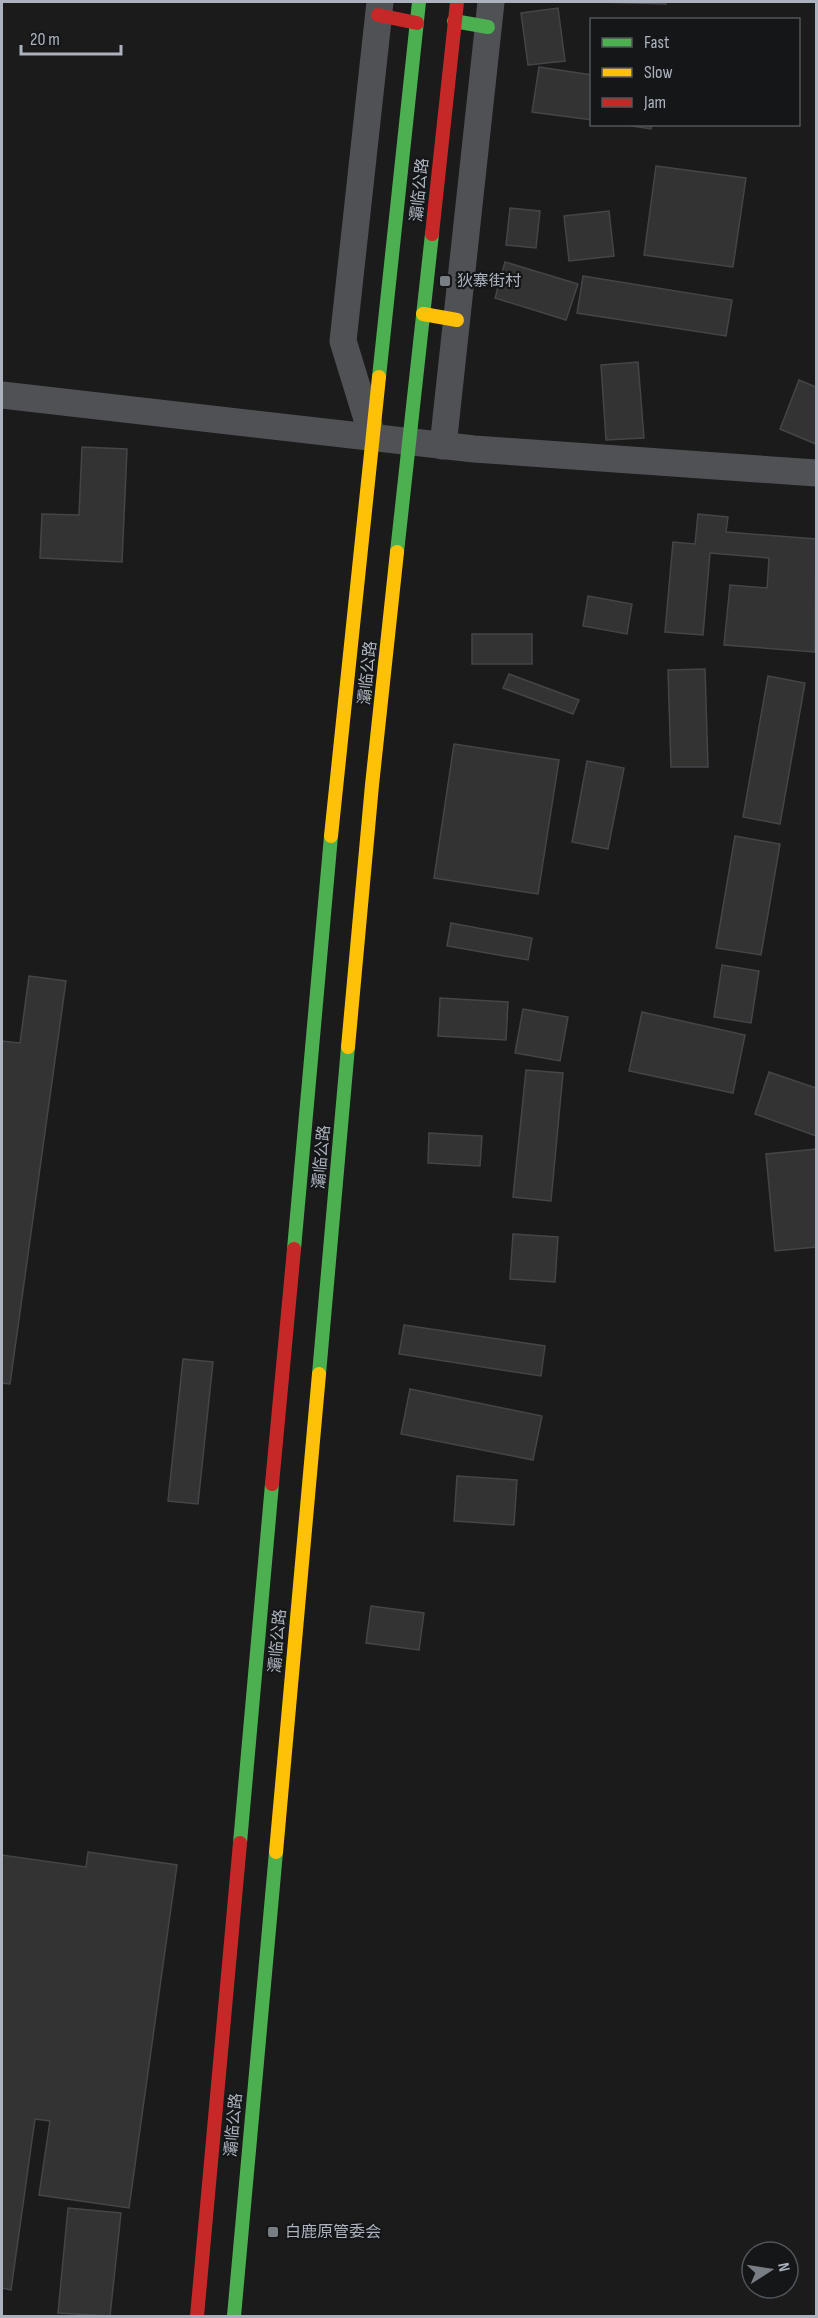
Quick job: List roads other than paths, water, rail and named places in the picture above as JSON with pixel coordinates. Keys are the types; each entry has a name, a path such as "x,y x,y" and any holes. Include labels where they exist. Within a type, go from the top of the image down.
{"main road":[{"name":"灞临公路","path":"197,2316 336,784 419,2"},
{"name":"灞临公路","path":"234,2316 370,809 457,2"},
{"path":"379,8 417,23"},
{"path":"454,21 490,14"},
{"path":"423,314 457,320"}],"street":[{"path":"373,437 343,341 379,8"},
{"path":"443,446 490,14"},
{"path":"2,395 443,446 816,473"}],"place":[{"name":"狄寨街村","path":"445,281"},
{"name":"白鹿原管委会","path":"273,2232"}]}
